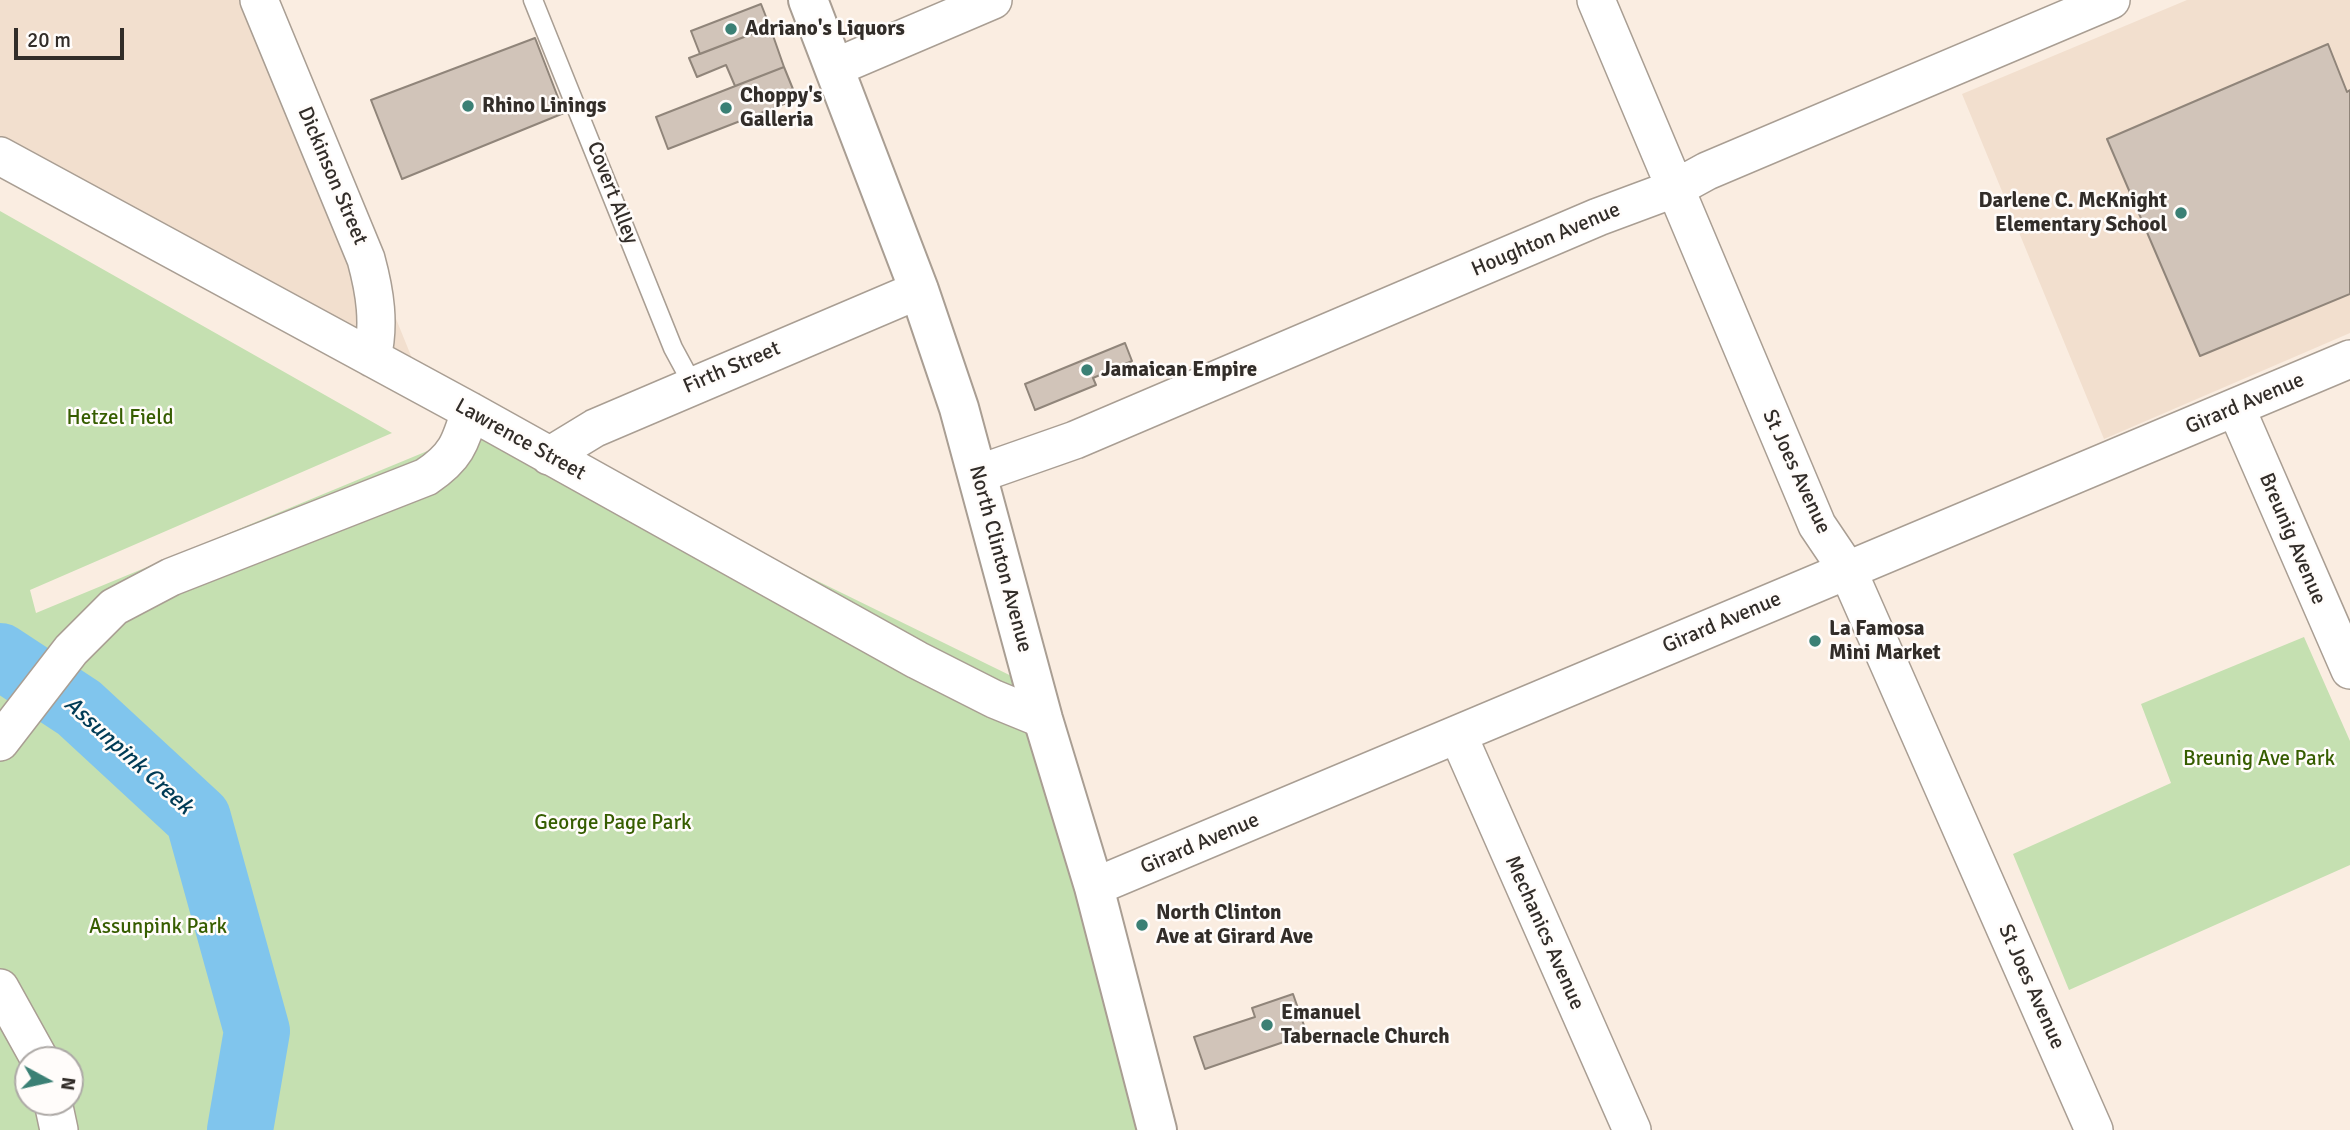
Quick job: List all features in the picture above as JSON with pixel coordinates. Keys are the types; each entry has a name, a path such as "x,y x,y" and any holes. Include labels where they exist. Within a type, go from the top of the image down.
{"street":[{"name":"Dickinson Street","path":"258,0 366,259 374,290 376,338 372,358"},
{"name":"North Clinton Avenue","path":"808,0 836,67 919,290 978,474 1043,719 1094,887 1157,1130"},
{"path":"836,67 993,0"},
{"name":"St Joes Avenue","path":"1596,0 1817,525 1848,570 2094,1130"},
{"name":"Houghton Avenue","path":"978,474 1074,440 1585,222 1675,188 1707,171 2111,0"},
{"name":"Lawrence Street","path":"0,156 470,411 917,660 994,699 1043,719"},
{"name":"Firth Street","path":"549,456 595,428 919,290"},
{"name":"Girard Avenue","path":"1094,887 2350,359"},
{"name":"Breunig Avenue","path":"2236,408 2350,670"},
{"path":"7,733 71,649 114,607 171,577 426,477 450,461 460,443 470,411"},
{"name":"Mechanics Avenue","path":"1458,736 1632,1130"},
{"path":"0,988 32,1046"}],"lane":[{"name":"Covert Alley","path":"534,0 674,348 692,385"}],"shaded area":[{"path":"0,0 267,0 422,383 0,153"},
{"name":"Darlene C. McKnight Elementary School","path":"2187,0 2350,0 2350,333 2104,439 1962,94"}],"green space":[{"name":"George Page Park","path":"0,211 392,433 30,590 36,613 495,423 1040,690 1160,1130 0,1130"},
{"name":"Breunig Ave Park","path":"2304,637 2350,741 2350,865 2069,990 2013,854 2171,783 2141,704"}],"building":[{"name":"Adriano's Liquors","path":"761,4 770,27 700,54 691,31"},
{"path":"770,27 784,67 735,86 726,65 697,77 689,58"},
{"name":"Rhino Linings","path":"535,38 564,113 402,179 371,100"},
{"path":"2328,44 2347,92 2350,90 2350,294 2200,356 2107,139"},
{"name":"Choppy's Galleria","path":"784,67 797,99 668,149 656,117"},
{"name":"Jamaican Empire","path":"1125,343 1132,361 1093,378 1096,385 1035,410 1025,384"},
{"name":"Emanuel Tabernacle Church","path":"1293,994 1307,1034 1205,1069 1194,1037 1255,1017 1252,1008"}],"waterway":[{"name":"Assunpink Creek","path":"0,656 79,708 198,818 257,1031 240,1130"}],"place":[{"name":"Adriano's Liquors","path":"731,29"},
{"name":"Rhino Linings","path":"468,106"},
{"name":"Choppy's Galleria","path":"726,108"},
{"name":"Darlene C. McKnight Elementary School","path":"2181,213"},
{"name":"Jamaican Empire","path":"1087,370"},
{"name":"La Famosa Mini Market","path":"1815,641"},
{"name":"North Clinton Ave at Girard Ave","path":"1142,925"},
{"name":"Emanuel Tabernacle Church","path":"1267,1025"}],"park label":[{"name":"Hetzel Field","path":"120,418"},
{"name":"Assunpink Park","path":"158,927"}]}
